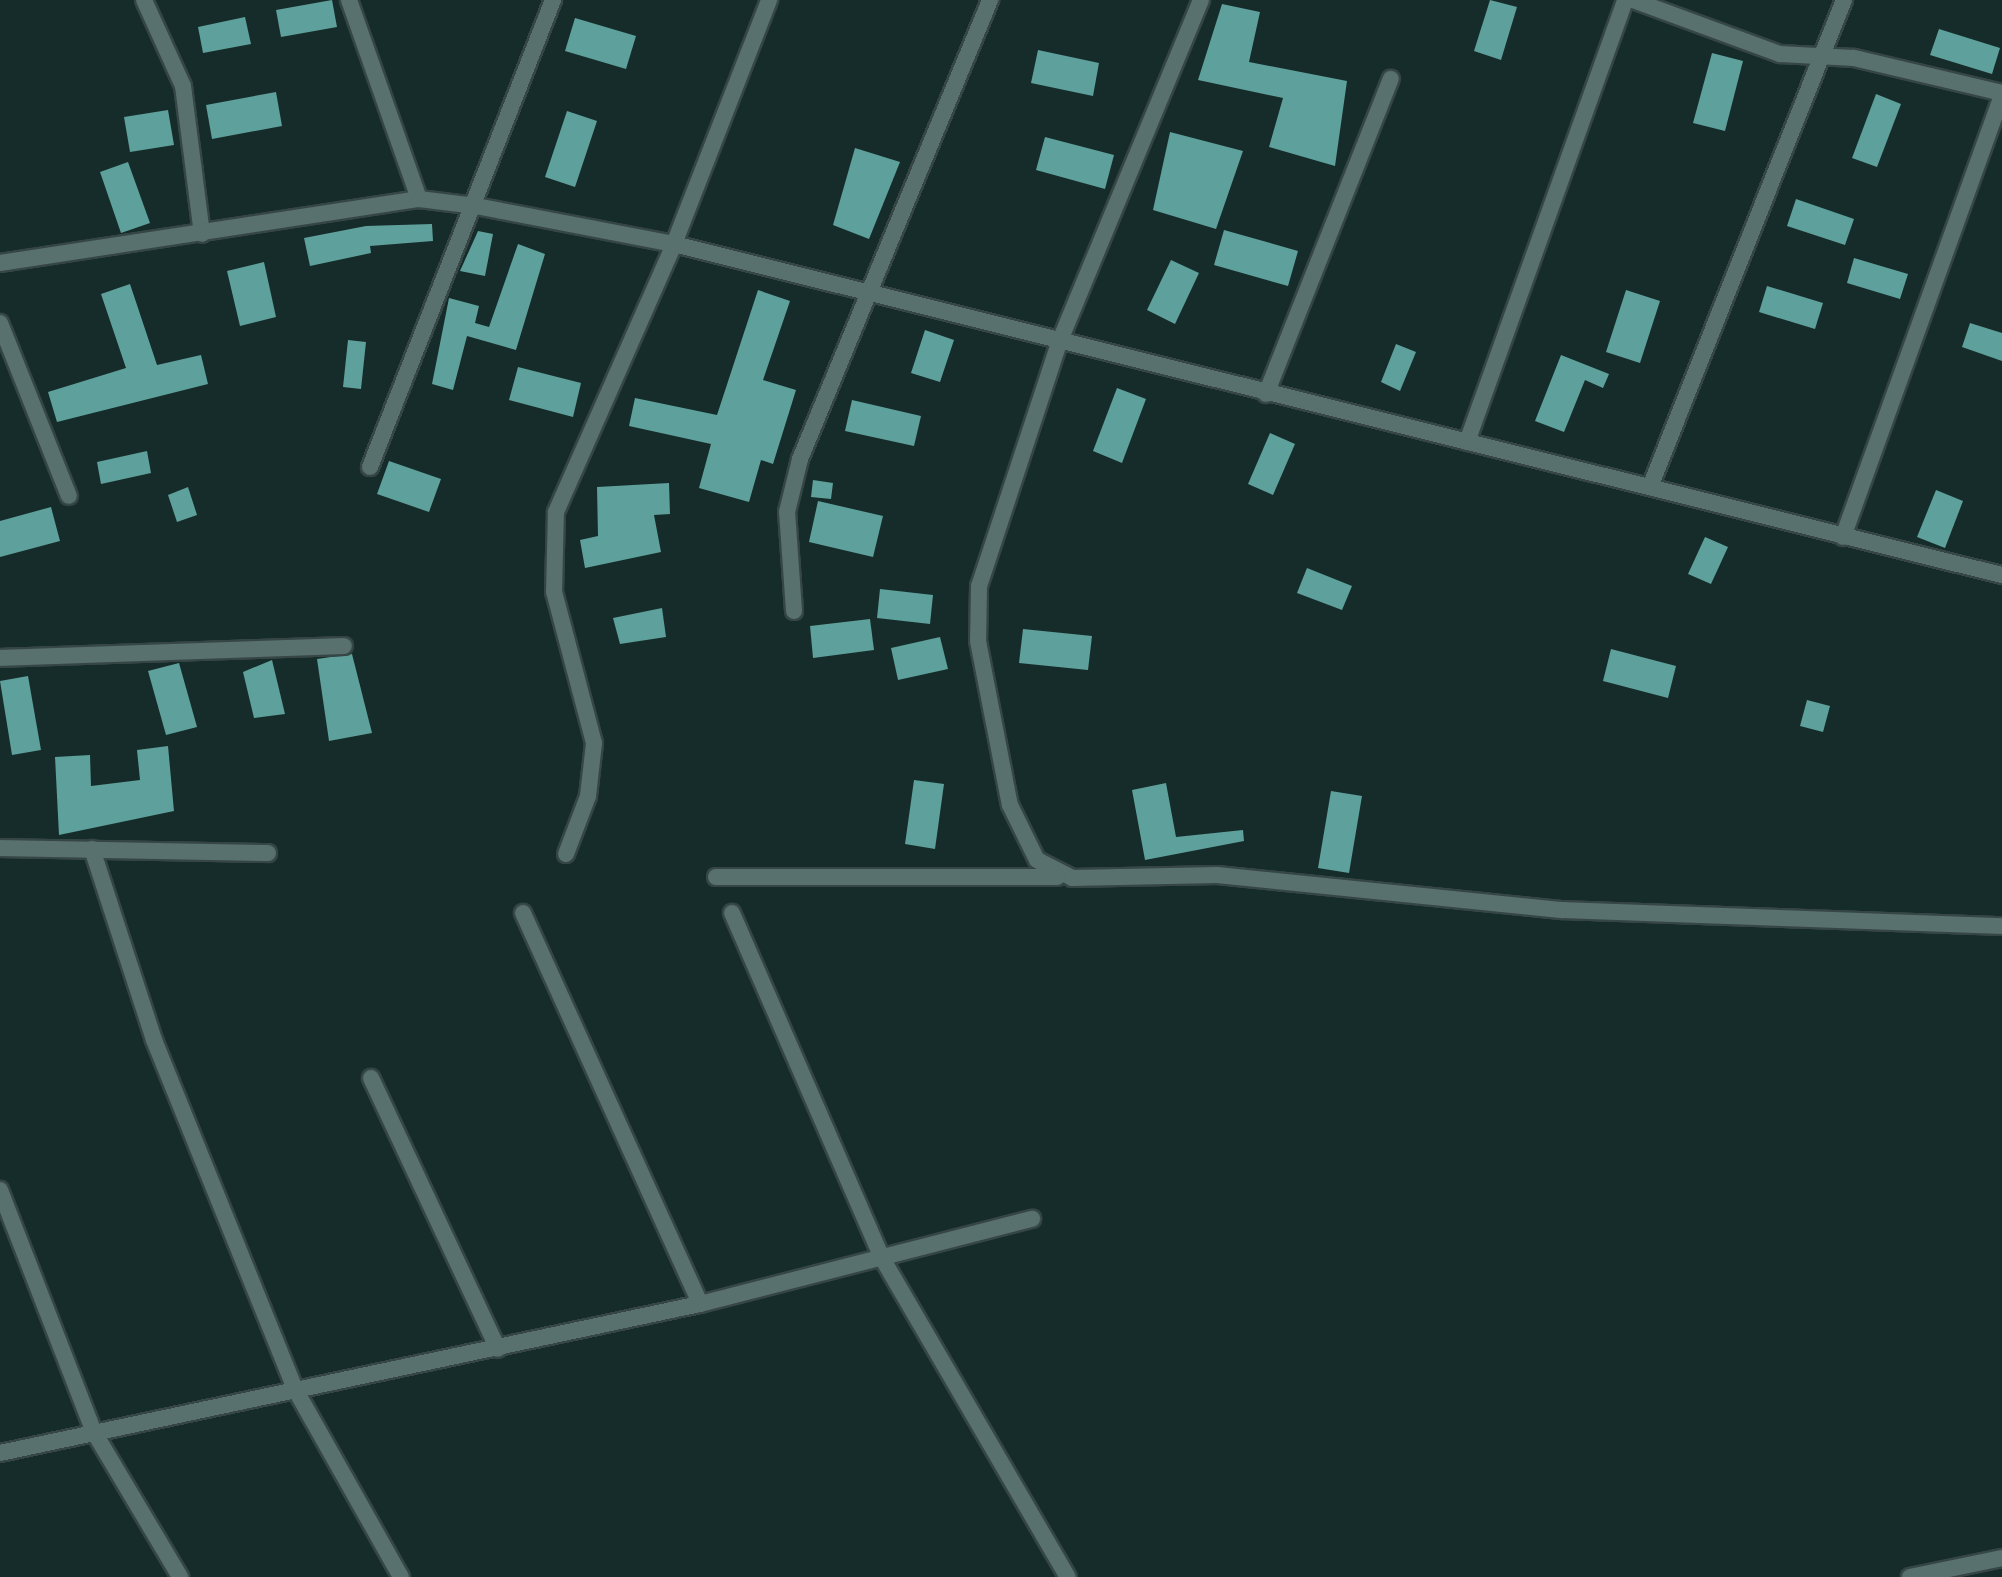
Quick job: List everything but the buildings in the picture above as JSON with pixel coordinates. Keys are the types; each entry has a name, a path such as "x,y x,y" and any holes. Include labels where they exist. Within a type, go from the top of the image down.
{"street":[{"path":"144,0 183,86 202,234"},
{"path":"349,0 419,199"},
{"path":"370,467 476,206 553,0"},
{"path":"566,854 588,796 594,743 554,592 556,512 674,244 769,0"},
{"path":"794,611 787,512 865,291 990,0"},
{"path":"1063,877 1037,860 1010,805 978,641 979,586 1060,340 1201,0"},
{"path":"1467,442 1625,0"},
{"path":"1633,0 1780,54 1820,56 2002,94 1843,537"},
{"path":"1650,487 1844,0"},
{"path":"1266,394 1391,79"},
{"path":"0,263 419,199 476,206 674,244 2002,575"},
{"path":"0,323 69,496"},
{"path":"0,658 344,646"},
{"path":"0,848 268,853"},
{"path":"92,849 154,1040 295,1389 401,1577"},
{"path":"716,877 1217,875 1563,910 2002,926"},
{"path":"523,913 700,1304"},
{"path":"732,913 882,1258 1068,1577"},
{"path":"371,1078 498,1349"},
{"path":"0,1190 94,1432 180,1577"},
{"path":"0,1453 700,1304 1032,1219"},
{"path":"1910,1577 2002,1558"}]}
